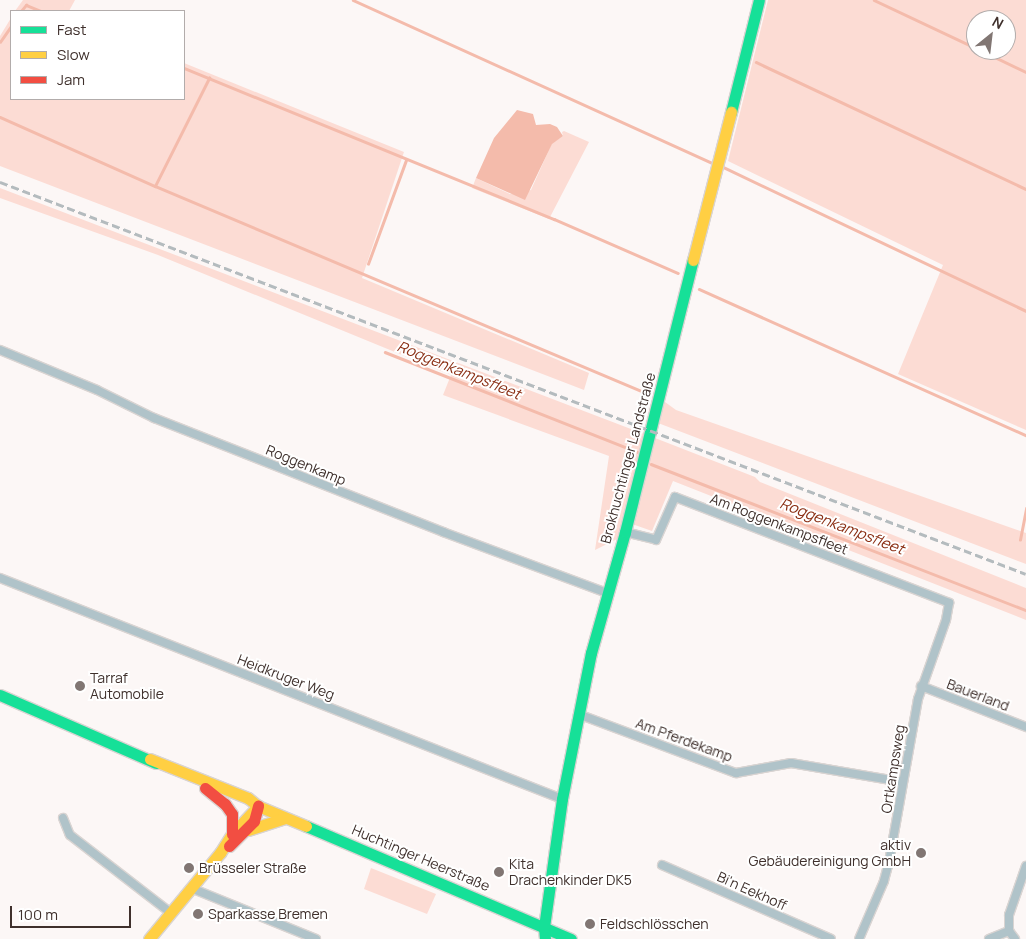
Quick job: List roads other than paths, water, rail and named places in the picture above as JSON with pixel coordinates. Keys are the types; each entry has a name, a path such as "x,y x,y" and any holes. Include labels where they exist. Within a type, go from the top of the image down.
{"main road":[{"name":"Brokhuchtinger Landstraße","path":"544,933 562,799 591,653 625,532 759,0"},
{"name":"Huchtinger Heerstraße","path":"0,695 150,759 248,798 258,806 544,933 571,939"},
{"name":"Huchtinger Heerstraße","path":"150,759 205,788 248,806 258,806"},
{"path":"205,788 225,804 232,814 232,834"},
{"path":"220,853 248,830 254,821 258,806"},
{"path":"149,939 220,853 232,834 258,806"},
{"path":"248,830 285,818"}],"street":[{"name":"Roggenkamp","path":"0,350 97,390 154,418 443,532 607,593"},
{"name":"Am Roggenkampsfleet","path":"625,532 656,540 675,497 949,603"},
{"name":"Heidkruger Weg","path":"0,578 562,799"},
{"name":"Ortkampsweg","path":"859,939 884,881 921,686 946,620 949,603"},
{"name":"Bauerland","path":"921,686 1026,727"},
{"name":"Am Pferdekamp","path":"578,714 736,773 791,763 902,782"},
{"path":"63,818 70,835 171,912"},
{"name":"Bi'n Eekhoff","path":"662,865 831,939"},
{"path":"1015,939 1009,931 1009,915 1026,866"},
{"path":"191,888 316,939"},
{"path":"989,939 1009,931"}],"waterway":[{"path":"353,0 713,163"},
{"path":"874,0 966,43"},
{"path":"22,10 26,5 38,10"},
{"path":"0,42 10,27"},
{"path":"1001,60 1026,72"},
{"path":"756,62 1026,189"},
{"path":"185,68 554,219 678,273"},
{"path":"155,186 209,78"},
{"path":"0,117 155,186 646,393"},
{"path":"368,264 406,160"},
{"path":"721,166 1026,311"},
{"path":"699,289 1026,435"},
{"name":"Roggenkampsfleet","path":"385,352 637,452"},
{"name":"Roggenkampsfleet","path":"651,464 1026,610"},
{"path":"1020,540 1026,509"}],"railway":[{"path":"0,182 1026,574"}],"place":[{"name":"Tarraf Automobile","path":"80,686"},
{"name":"aktiv Gebäudereinigung GmbH","path":"921,853"},
{"name":"Brüsseler Straße","path":"189,868"},
{"name":"Kita Drachenkinder DK5","path":"499,872"},
{"name":"Sparkasse Bremen","path":"198,914"},
{"name":"Feldschlösschen","path":"590,924"}]}
